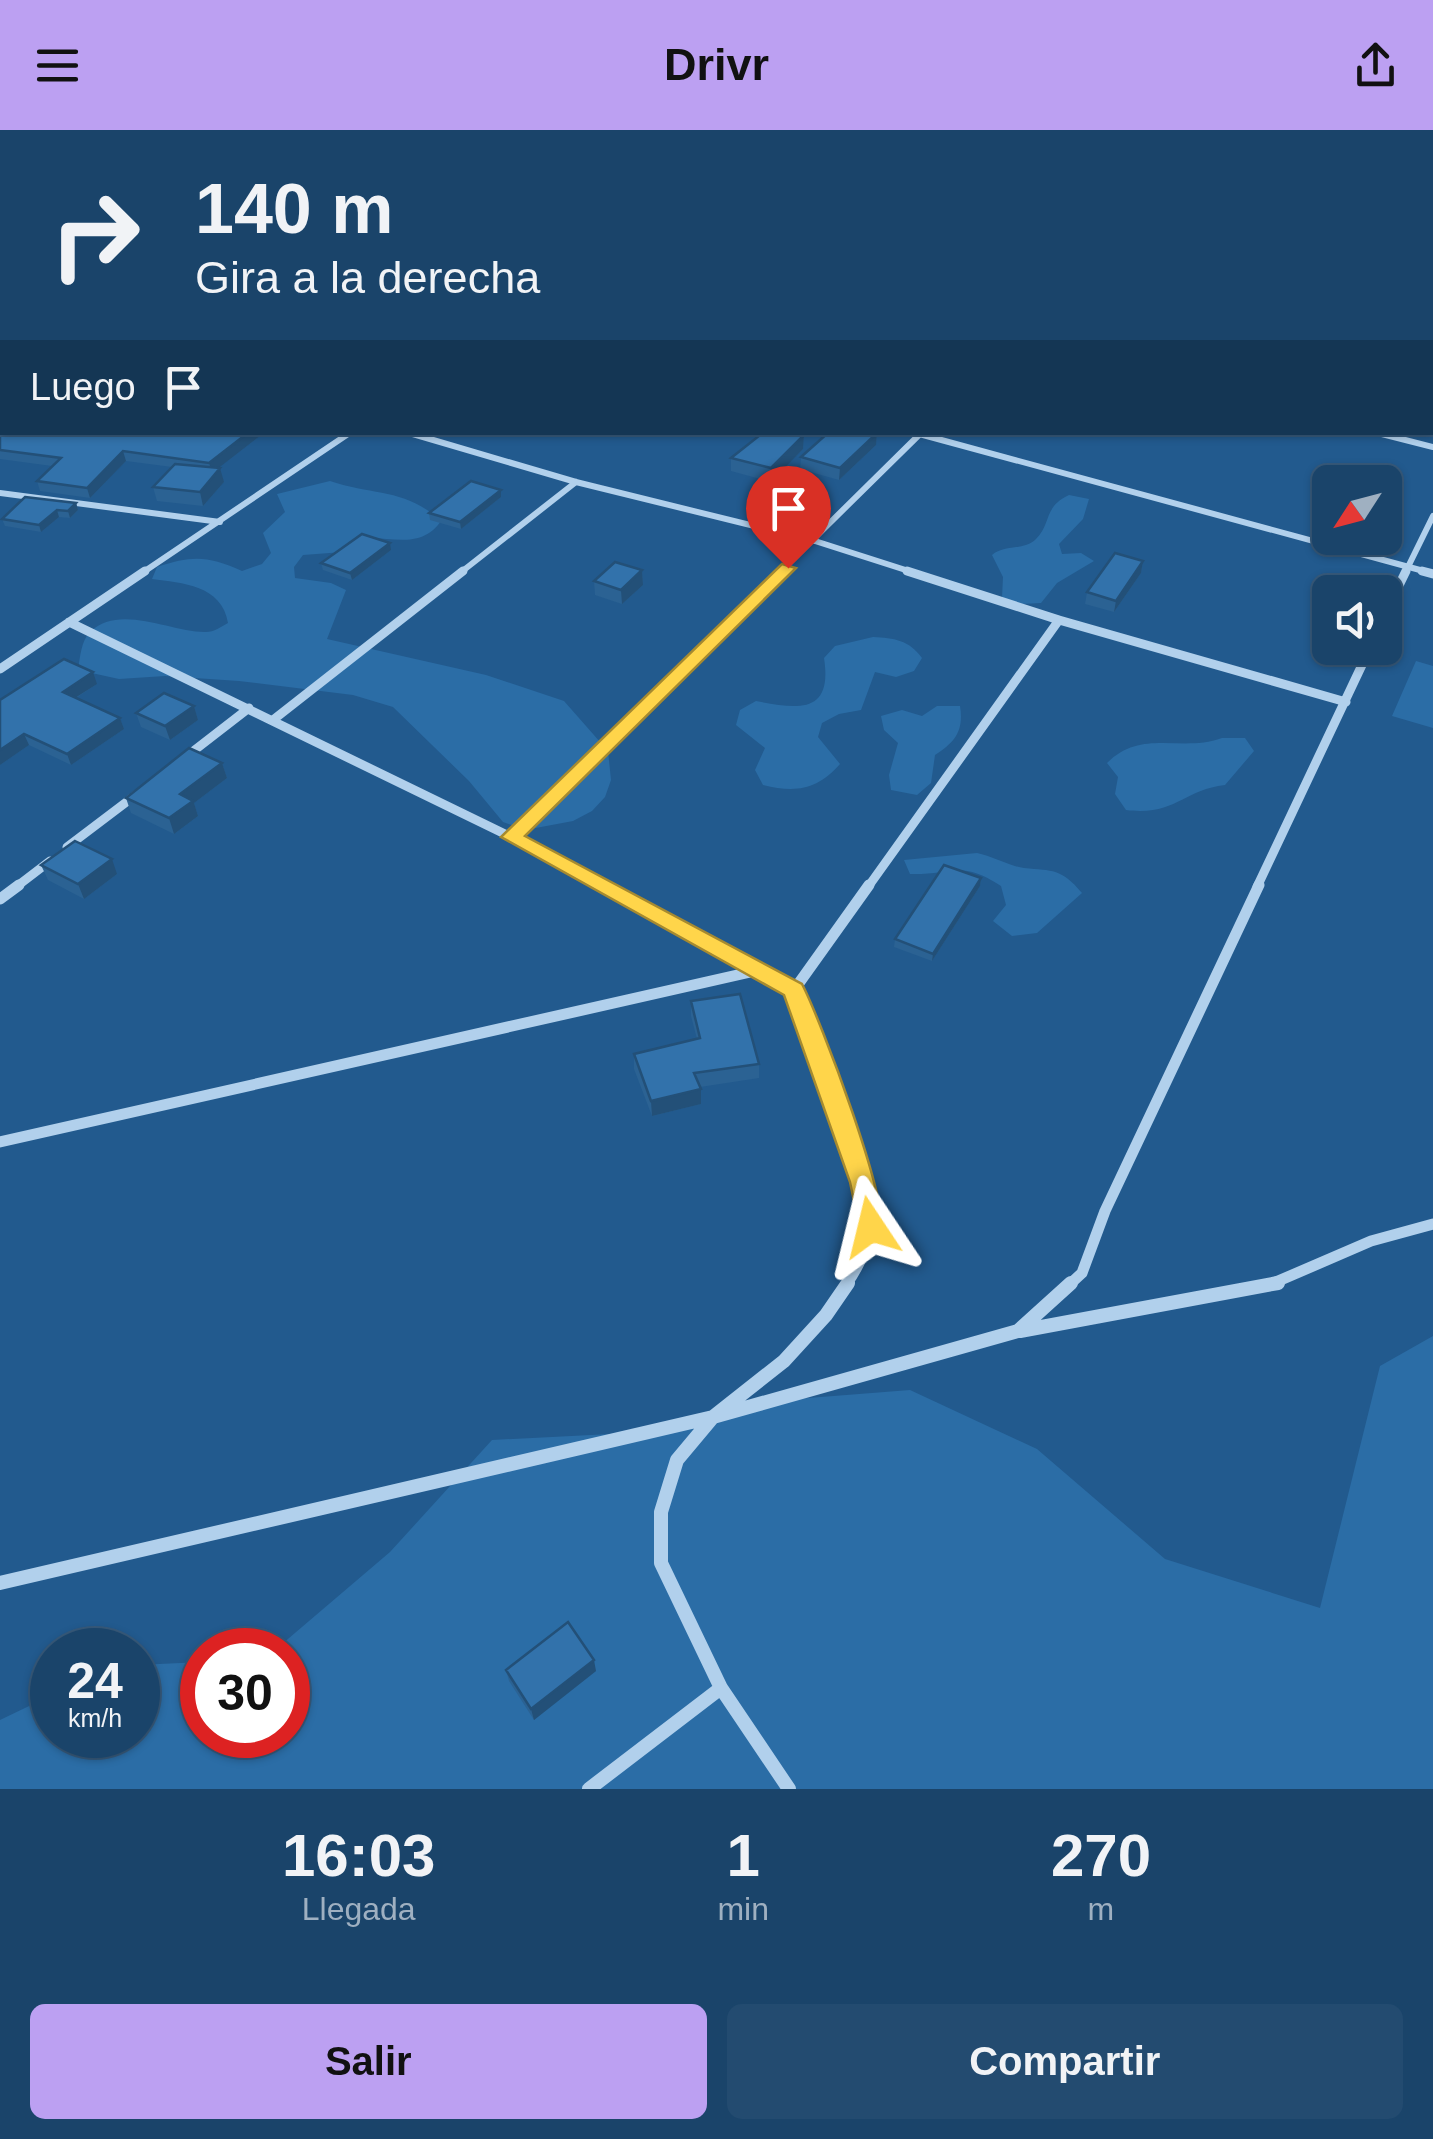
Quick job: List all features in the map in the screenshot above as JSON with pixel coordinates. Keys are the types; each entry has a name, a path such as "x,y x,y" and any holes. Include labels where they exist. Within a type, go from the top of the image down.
{"street":[{"path":"0,669 346,435"},
{"path":"416,435 576,482 816,541 1058,620 1346,702"},
{"path":"511,837 816,541 916,435"},
{"path":"925,435 1433,574"},
{"path":"1387,435 1433,446"},
{"path":"273,720 576,482"},
{"path":"0,493 221,522"},
{"path":"1402,575 1433,516"},
{"path":"794,990 1058,620"},
{"path":"68,622 511,837 794,990 864,1182 871,1227 857,1269 826,1314 784,1361 713,1417 677,1460 661,1512 661,1563 721,1688 789,1789"},
{"path":"1018,1331 1082,1272 1105,1210 1362,665"},
{"path":"172,768 249,708"},
{"path":"0,899 140,792"},
{"path":"0,1142 756,970"},
{"path":"0,1583 713,1417 1018,1331 1276,1284 1372,1241 1433,1224"},
{"path":"589,1789 721,1688"}],"shaded area":[{"path":"330,481 402,498 441,521 430,533 417,538 362,539 343,552 303,555 294,567 295,578 331,583 346,590 327,639 486,675 564,701 608,751 611,780 605,797 592,811 573,821 525,830 503,822 469,781 393,707 353,695 239,681 165,676 119,679 78,670 85,640 102,624 116,620 146,621 206,632 228,623 224,610 209,593 152,579 157,567 191,559 219,562 242,571 262,564 271,553 263,533 285,512 277,494"},
{"path":"1069,495 1089,499 1083,519 1059,544 1062,554 1081,553 1094,561 1057,583 1041,603 1022,604 1002,598 1003,577 992,555 1036,539 1051,510"},
{"path":"873,637 901,641 922,658 914,671 896,677 875,672 861,710 839,714 822,723 818,737 840,764 831,773 805,787 763,785 755,770 765,748 736,725 740,710 756,701 785,706 809,704 823,690 824,658 835,646"},
{"path":"1416,661 1433,666 1433,728 1392,716"},
{"path":"937,706 960,706 961,722 953,740 935,755 931,783 917,795 891,790 889,775 898,743 884,730 881,716 902,710 922,716"},
{"path":"1245,738 1254,751 1225,785 1143,811 1126,810 1115,794 1118,777 1107,763 1120,752 1148,744"},
{"path":"977,853 1019,867 1056,872 1082,893 1037,933 1012,936 993,921 1006,905 1001,886 966,871 910,874 904,860"},
{"path":"1433,1336 1433,1789 0,1789 0,1720 30,1706 30,1758 160,1758 160,1664 180,1663 180,1758 310,1758 310,1628 301,1628 390,1552 492,1440 630,1433 770,1401 910,1390 1037,1449 1165,1559 1320,1608 1380,1366"}],"building":[{"path":"0,435 245,435 209,463 123,451 87,488 37,481 61,458 0,450"},
{"path":"760,435 804,435 771,468 731,458"},
{"path":"826,435 875,435 840,468 801,457"},
{"path":"175,464 220,468 200,492 153,487"},
{"path":"471,481 501,490 460,522 429,513"},
{"path":"25,497 76,503 68,511 57,510 39,525 2,519"},
{"path":"362,534 390,543 350,573 321,563"},
{"path":"1115,553 1143,561 1116,601 1087,592"},
{"path":"615,562 642,570 621,590 594,581"},
{"path":"64,659 93,672 63,692 120,718 67,754 24,734 0,750 0,700"},
{"path":"164,693 194,706 165,726 136,713"},
{"path":"189,748 222,763 180,794 193,801 169,818 126,798"},
{"path":"75,841 112,859 78,884 41,865"},
{"path":"944,865 981,878 933,954 895,939"},
{"path":"740,994 759,1064 694,1073 701,1089 651,1101 634,1054 700,1038 691,1001"},
{"path":"568,1622 594,1660 531,1709 506,1670"}],"route":[{"path":"788,568 511,837 794,990 864,1182 871,1227"}]}
